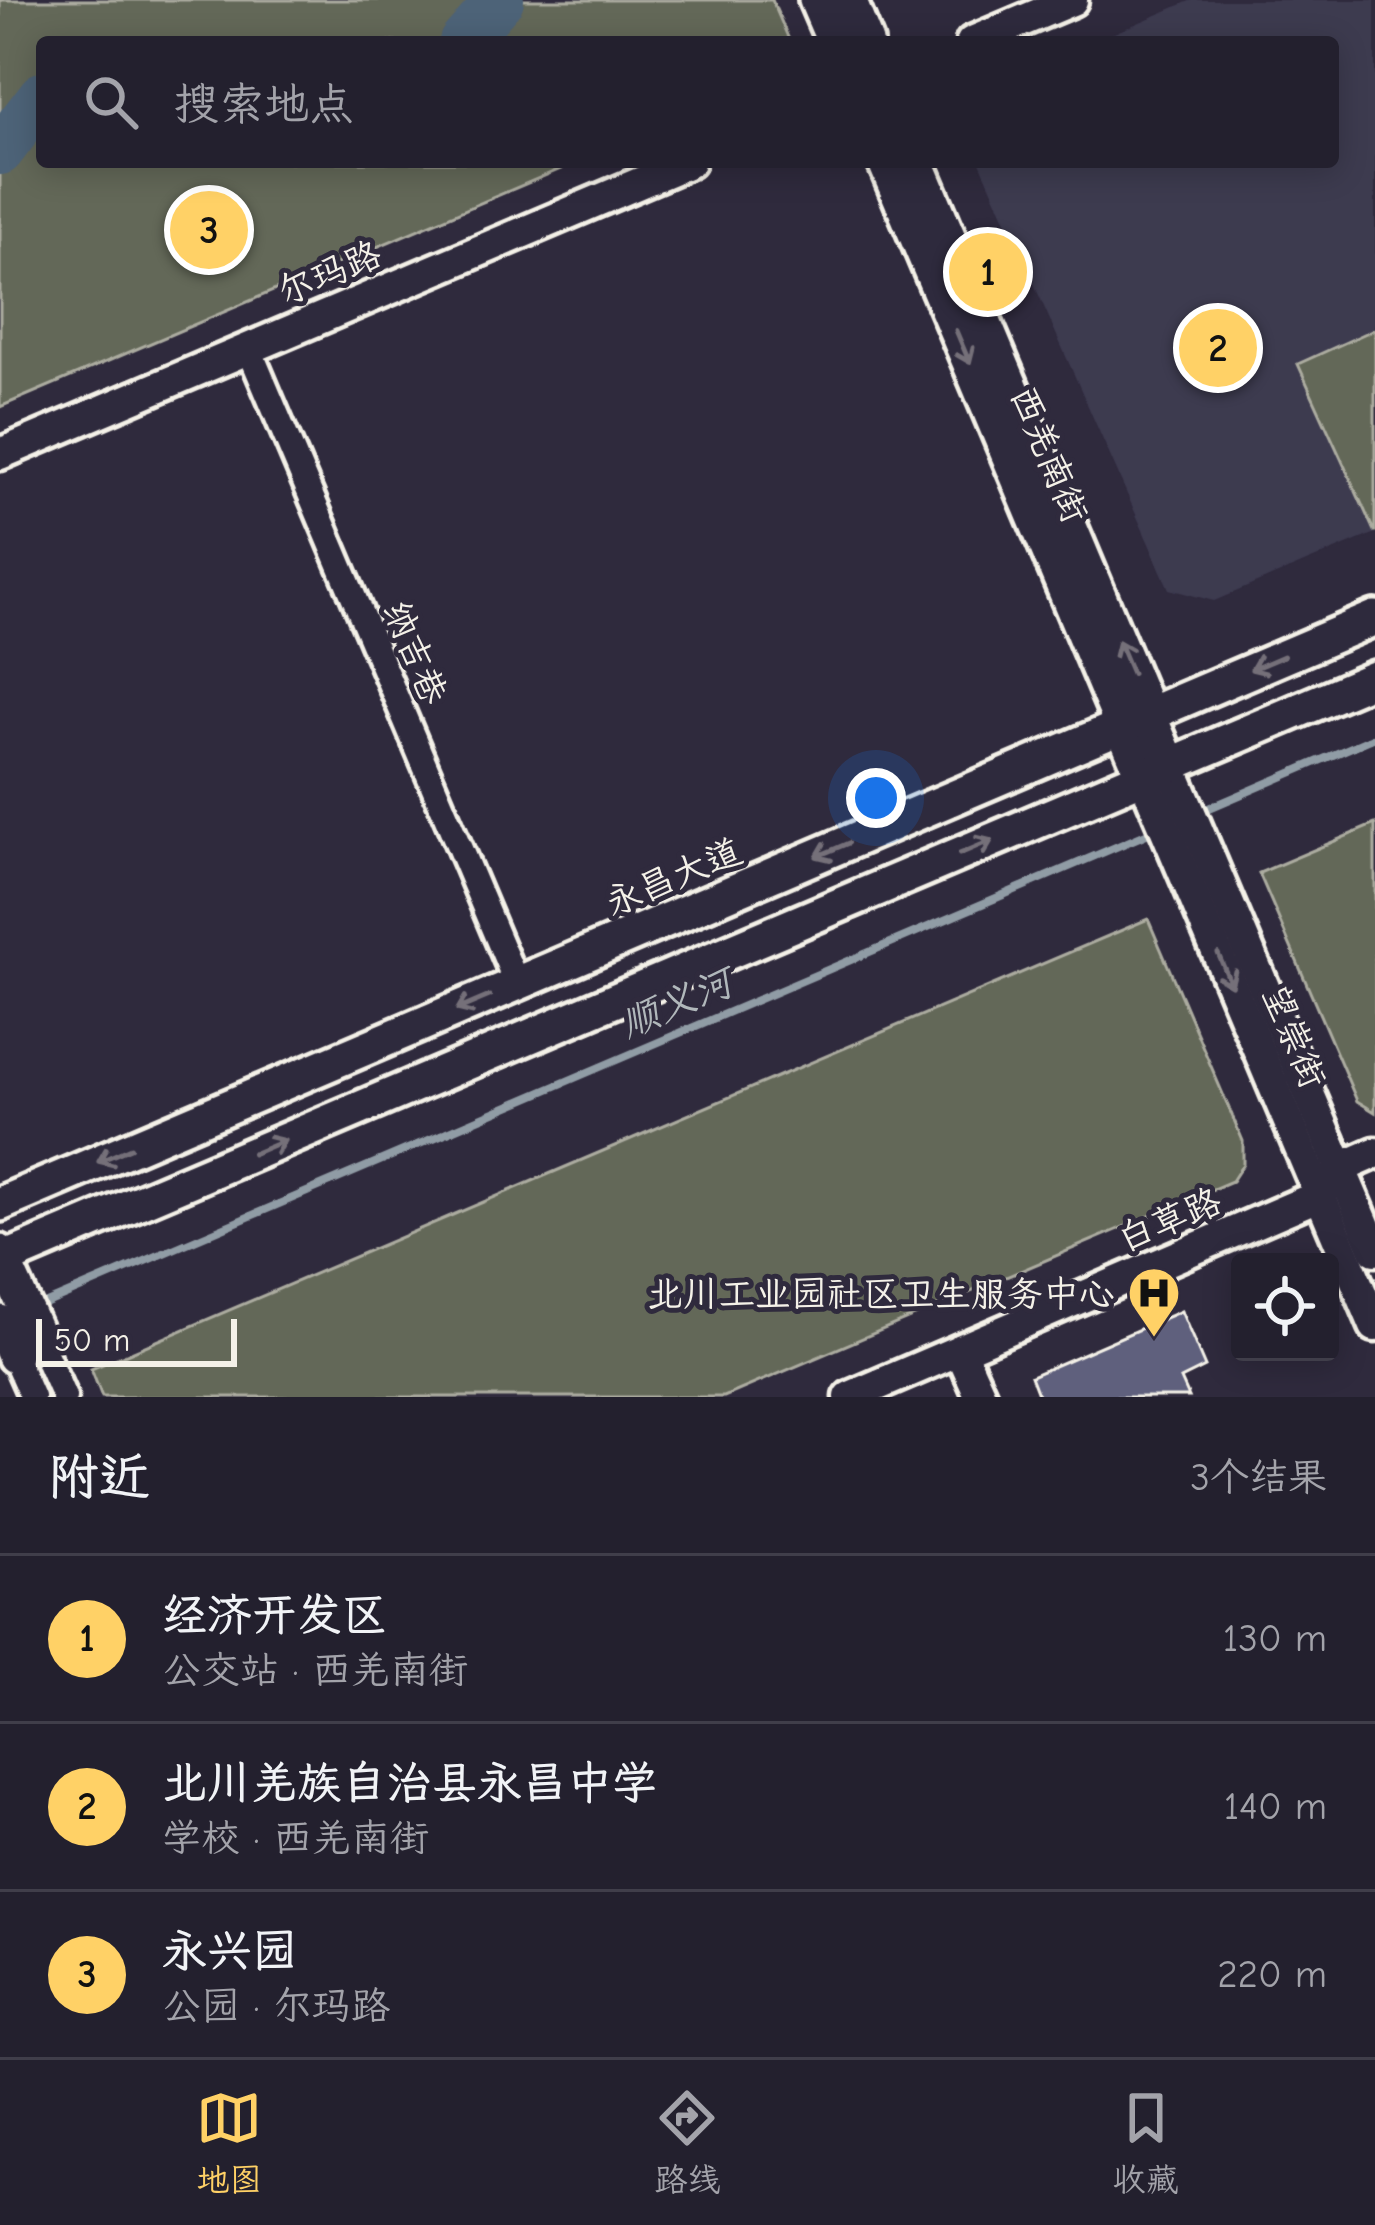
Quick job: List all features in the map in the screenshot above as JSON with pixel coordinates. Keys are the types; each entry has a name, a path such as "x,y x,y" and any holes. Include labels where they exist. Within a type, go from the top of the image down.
{"main road":[{"path":"816,0 831,36"},
{"path":"848,0 863,36"},
{"name":"西羌南街","path":"888,168 1163,784"},
{"name":"西羌南街","path":"919,168 1136,721"},
{"name":"永昌大道","path":"0,1204 1375,618"},
{"path":"28,1350 6,1266 1163,784 1375,678"},
{"path":"0,1322 28,1350"}],"street":[{"path":"986,36 1072,0"},
{"name":"尔玛路","path":"0,454 675,168"},
{"name":"纳吉巷","path":"249,349 517,984"},
{"name":"望崇街","path":"1163,784 1375,1327"},
{"name":"望崇街","path":"1194,856 1357,1183 1375,1250"},
{"path":"1320,1195 1357,1183 1375,1153"},
{"name":"白草路","path":"850,1397 1320,1195"},
{"path":"28,1350 32,1397"},
{"path":"28,1350 64,1397"},
{"path":"960,1350 981,1397"}],"shaded area":[{"path":"1192,0 1375,0 1375,533 1214,601 1169,589 983,168 1339,168 1339,36 1107,36"}],"green space":[{"path":"0,0 772,0 787,36 36,36 36,168 563,168 0,407"},
{"path":"1375,329 1375,531 1374,531 1298,364"},
{"path":"1375,824 1375,1112 1357,1101 1259,873"},
{"path":"1148,919 1243,1141 1243,1164 1232,1181 724,1397 102,1397 91,1369"}],"building":[{"name":"北川工业园社区卫生服务中心","path":"1181,1311 1205,1367 1181,1379 1189,1397 1039,1397 1031,1376"}],"waterway":[{"path":"468,36 500,0"},
{"path":"0,151 36,104"},
{"name":"顺义河","path":"1200,812 1375,737"},
{"name":"顺义河","path":"35,1308 1158,829"}],"place":[{"name":"永兴园","path":"209,230"},
{"name":"经济开发区","path":"988,272"},
{"name":"北川羌族自治县永昌中学","path":"1218,348"},
{"name":"北川工业园社区卫生服务中心","path":"1154,1339"}]}
